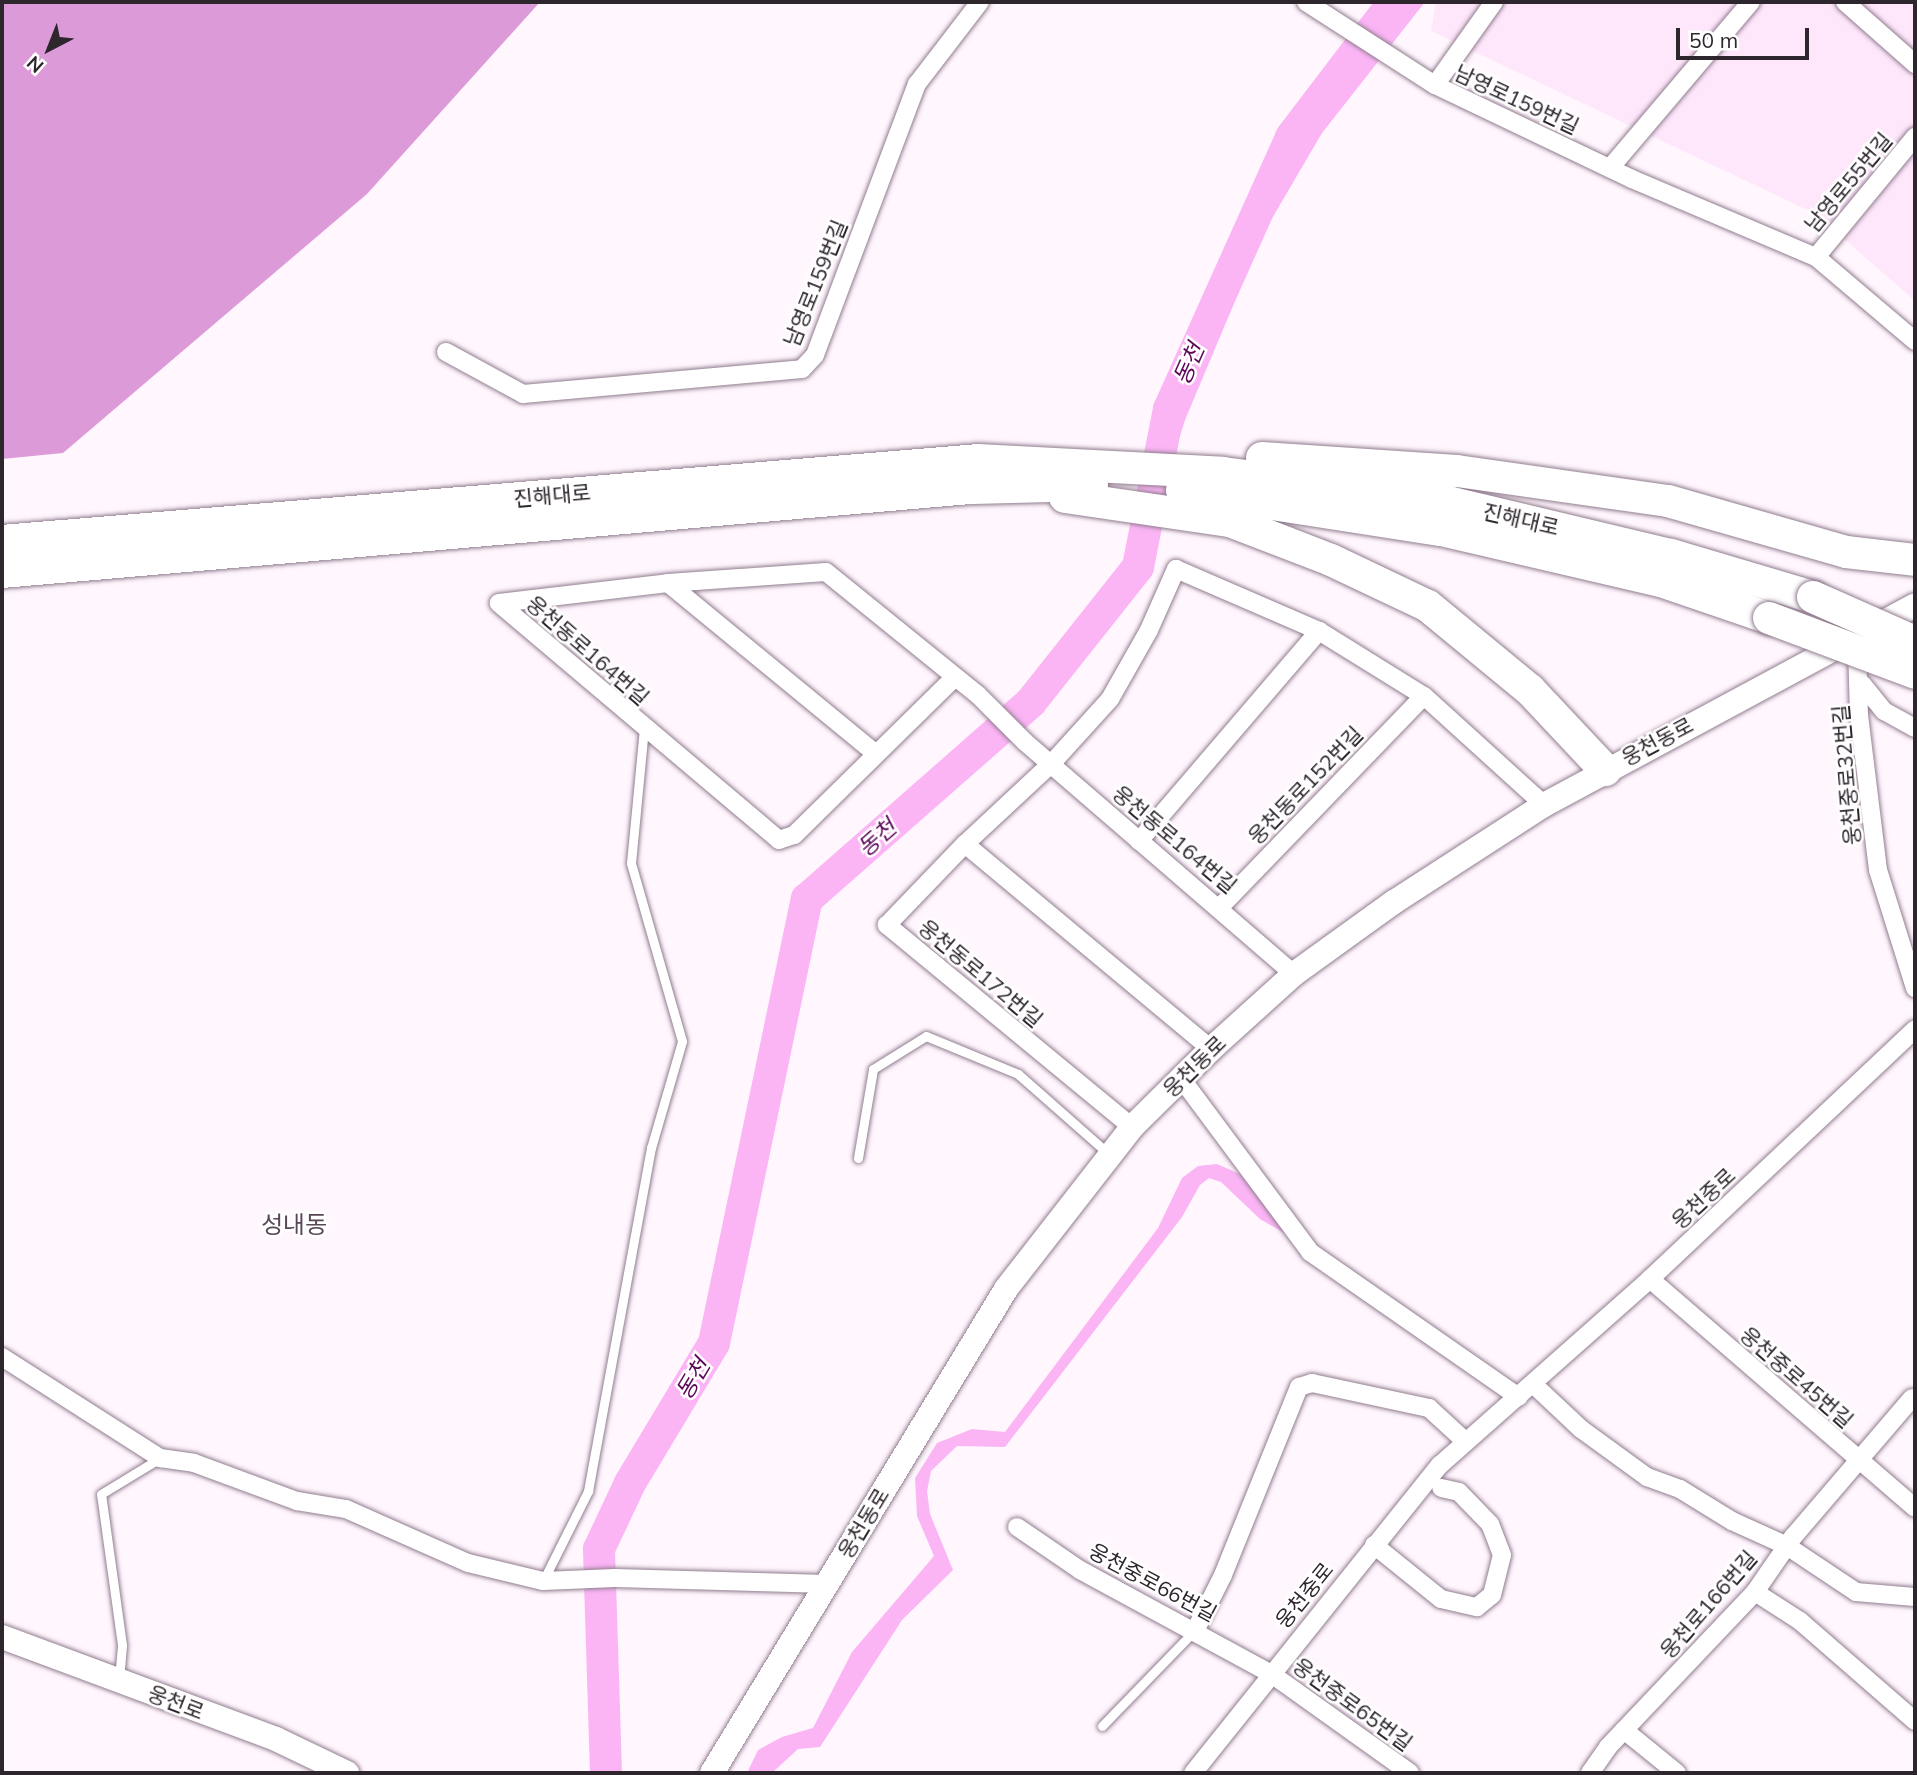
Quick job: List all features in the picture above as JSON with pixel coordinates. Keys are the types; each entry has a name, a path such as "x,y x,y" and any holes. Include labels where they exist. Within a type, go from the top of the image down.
{"highway":[{"path":"974,474 1093,474 1224,464 1457,471 1668,501 1846,552 1915,560"},
{"name":"진해대로","path":"1224,464 1448,502 1671,555 1813,597 1915,642"},
{"path":"974,474 1093,474 1185,501 1331,560 1428,606 1530,690 1605,769"},
{"name":"진해대로","path":"2,541 974,474"},
{"name":"진해대로","path":"2,572 974,474"},
{"name":"진해대로","path":"1185,501 1441,530 1661,581 1915,673"}],"main road":[{"name":"웅천동로","path":"712,1773 1006,1289 1132,1127 1181,1078 1294,974 1394,902 1605,769 1915,605"},
{"name":"웅천로","path":"2,1637 276,1739 347,1773"}],"street":[{"name":"남영로159번길","path":"446,352 523,394 802,369 815,355 917,84 980,2"},
{"name":"남영로159번길","path":"1306,2 1336,25 1435,85 1610,168 1816,257 1915,341"},
{"path":"1435,85 1494,2"},
{"path":"1610,168 1751,2"},
{"path":"1845,2 1915,64"},
{"name":"남영로55번길","path":"1816,257 1915,137"},
{"path":"1052,764 1110,699 1149,630 1176,569 1319,631 1424,696 1544,806"},
{"name":"웅천동로164번길","path":"954,678 874,752 794,835 779,840 643,729 499,603 668,583 826,572 978,695 1025,742 1220,907 1294,974"},
{"path":"668,583 874,752"},
{"path":"1139,841 1319,631"},
{"name":"웅천중로32번길","path":"1856,636 1862,684 1859,715 1878,870 1915,988"},
{"path":"1862,684 1884,711 1915,728"},
{"name":"웅천동로152번길","path":"1220,907 1424,696"},
{"name":"웅천동로172번길","path":"1052,764 965,844 887,925 1132,1127"},
{"path":"965,844 1211,1049"},
{"name":"웅천중로","path":"1193,1773 1270,1673 1440,1465 1650,1279 1915,1028"},
{"path":"1181,1078 1310,1252 1519,1397"},
{"name":"웅천중로45번길","path":"1650,1279 1915,1508"},
{"path":"2,1357 160,1458 194,1463 298,1501 346,1509 468,1563 542,1581 615,1578 827,1584"},
{"path":"1195,1631 1223,1575 1299,1387 1312,1383 1429,1408 1465,1441"},
{"path":"1533,1384 1581,1429 1647,1477 1679,1489 1787,1546 1856,1592 1915,1597"},
{"name":"웅천로166번길","path":"1590,1773 1624,1730 1755,1592 1787,1546 1860,1463 1912,1398"},
{"path":"1374,1545 1441,1599 1477,1607 1492,1595 1502,1555 1490,1524 1460,1492 1441,1488"},
{"name":"웅천중로66번길","path":"1017,1527 1080,1570 1270,1673"},
{"path":"1755,1592 1800,1620 1915,1721"},
{"name":"웅천중로65번길","path":"1270,1673 1410,1773"},
{"path":"1624,1730 1677,1773"}],"lane":[{"path":"542,1581 588,1491 651,1148 682,1041 631,863 643,729"},
{"path":"858,1158 873,1069 926,1036 1018,1074 1111,1156"},
{"path":"119,1681 122,1645 100,1494 160,1458"},
{"path":"1102,1726 1195,1631"}],"shaded area":[{"path":"2,2 540,2 367,194 63,453 2,459"},
{"path":"1394,2 1425,2 1322,133 1264,232 1185,420 1138,567 1169,409 1291,137"},
{"path":"1436,2 1915,2 1915,301 1816,214 1431,31"},
{"path":"1217,1164 1240,1174 1289,1236 1260,1219 1221,1182 1209,1178 1200,1185 1182,1217 1005,1447 957,1446 931,1471 927,1491 930,1514 953,1570 902,1620 820,1747 798,1749 772,1773 747,1773 758,1750 782,1737 813,1728 852,1652 934,1556 917,1516 915,1478 937,1443 972,1429 1005,1432 1158,1228 1182,1178 1198,1166"}],"waterway":[{"name":"동천","path":"606,1773 599,1549 630,1483 714,1343 807,899 1031,702 1138,567 1169,409 1291,137 1394,2"}],"district":[{"name":"성내동","path":"294,1225"}]}
